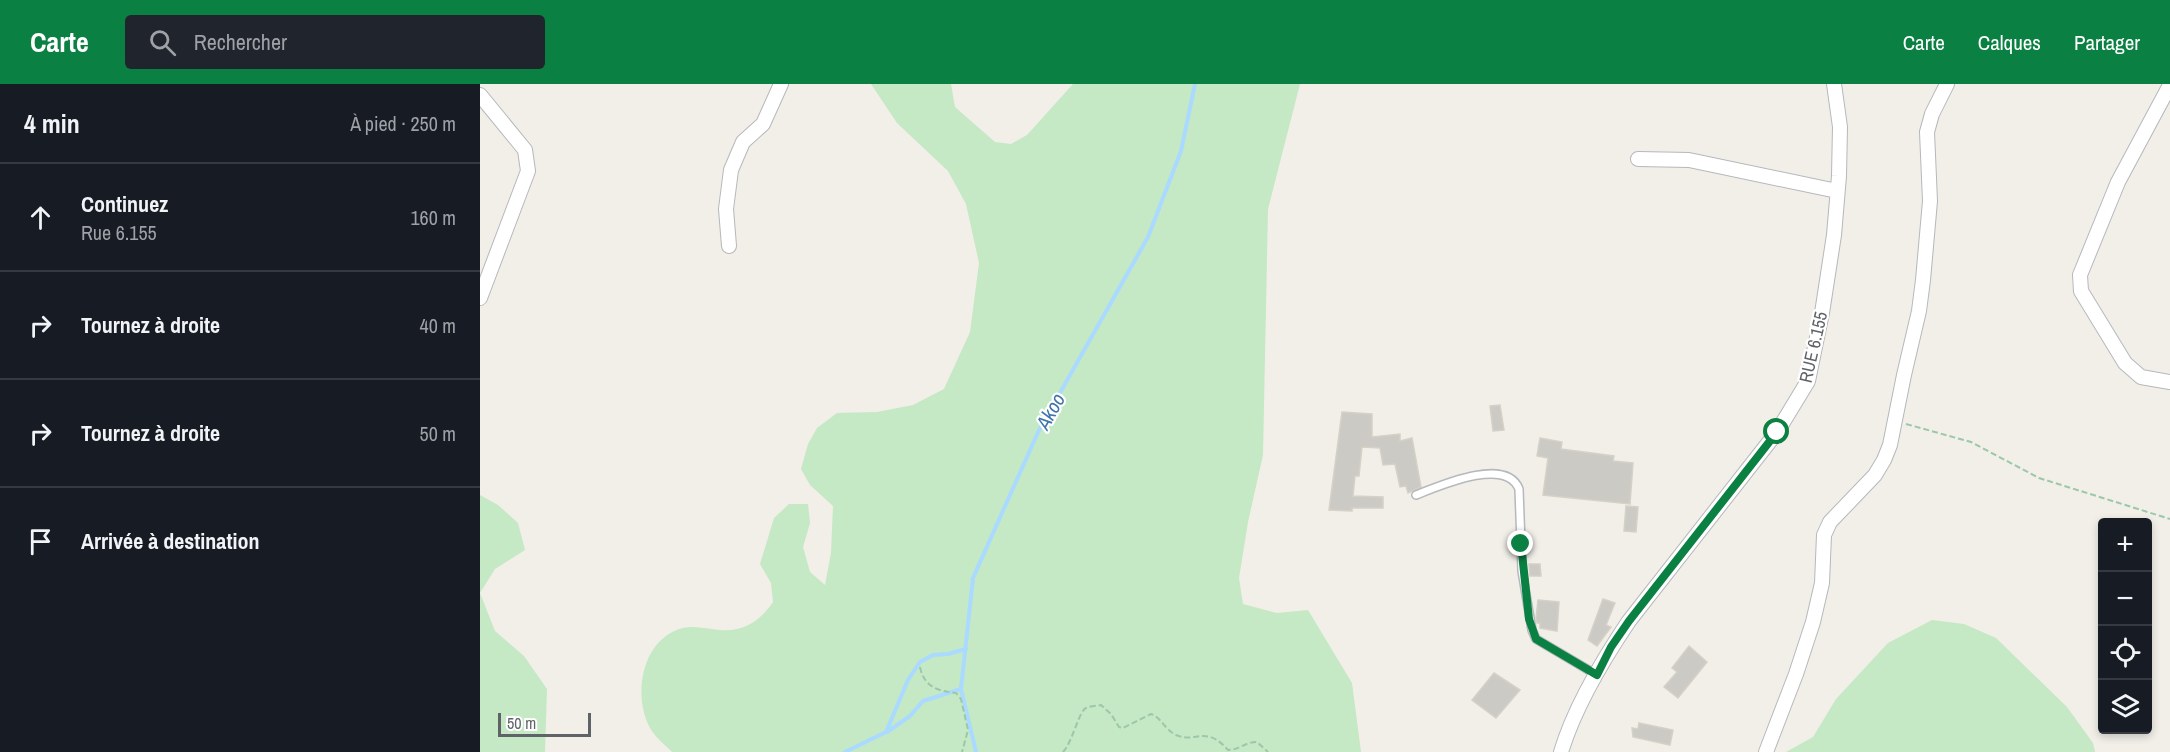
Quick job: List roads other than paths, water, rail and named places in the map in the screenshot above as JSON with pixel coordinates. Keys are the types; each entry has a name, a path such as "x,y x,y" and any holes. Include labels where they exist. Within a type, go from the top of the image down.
{"street":[{"path":"729,246 726,208 731,170 743,142 763,124 781,84"},
{"name":"RUE 6.155","path":"1561,752 1575,717 1611,647 1777,432 1808,381 1834,235 1840,127 1834,84"},
{"path":"1766,752 1813,622 1822,583 1824,535 1830,522 1880,467 1890,445 1919,311 1923,280 1930,201 1927,132 1932,114 1947,84"},
{"path":"2170,85 2118,182 2080,275 2081,291 2125,363 2141,377 2170,382"},
{"path":"480,95 525,150 528,171 480,298"},
{"path":"1638,159 1689,160 1837,191"}],"lane":[{"path":"1416,495 1466,478 1494,474 1511,478 1516,482 1519,489 1522,571 1532,630 1536,639 1597,675"}],"waterway":[{"name":"Akoo","path":"976,752 961,689 973,578 1039,430 1148,237 1181,151 1195,84"},
{"path":"845,752 886,732 908,680 920,662 933,655 966,649"},
{"path":"887,732 910,716 923,701 961,689"}]}
